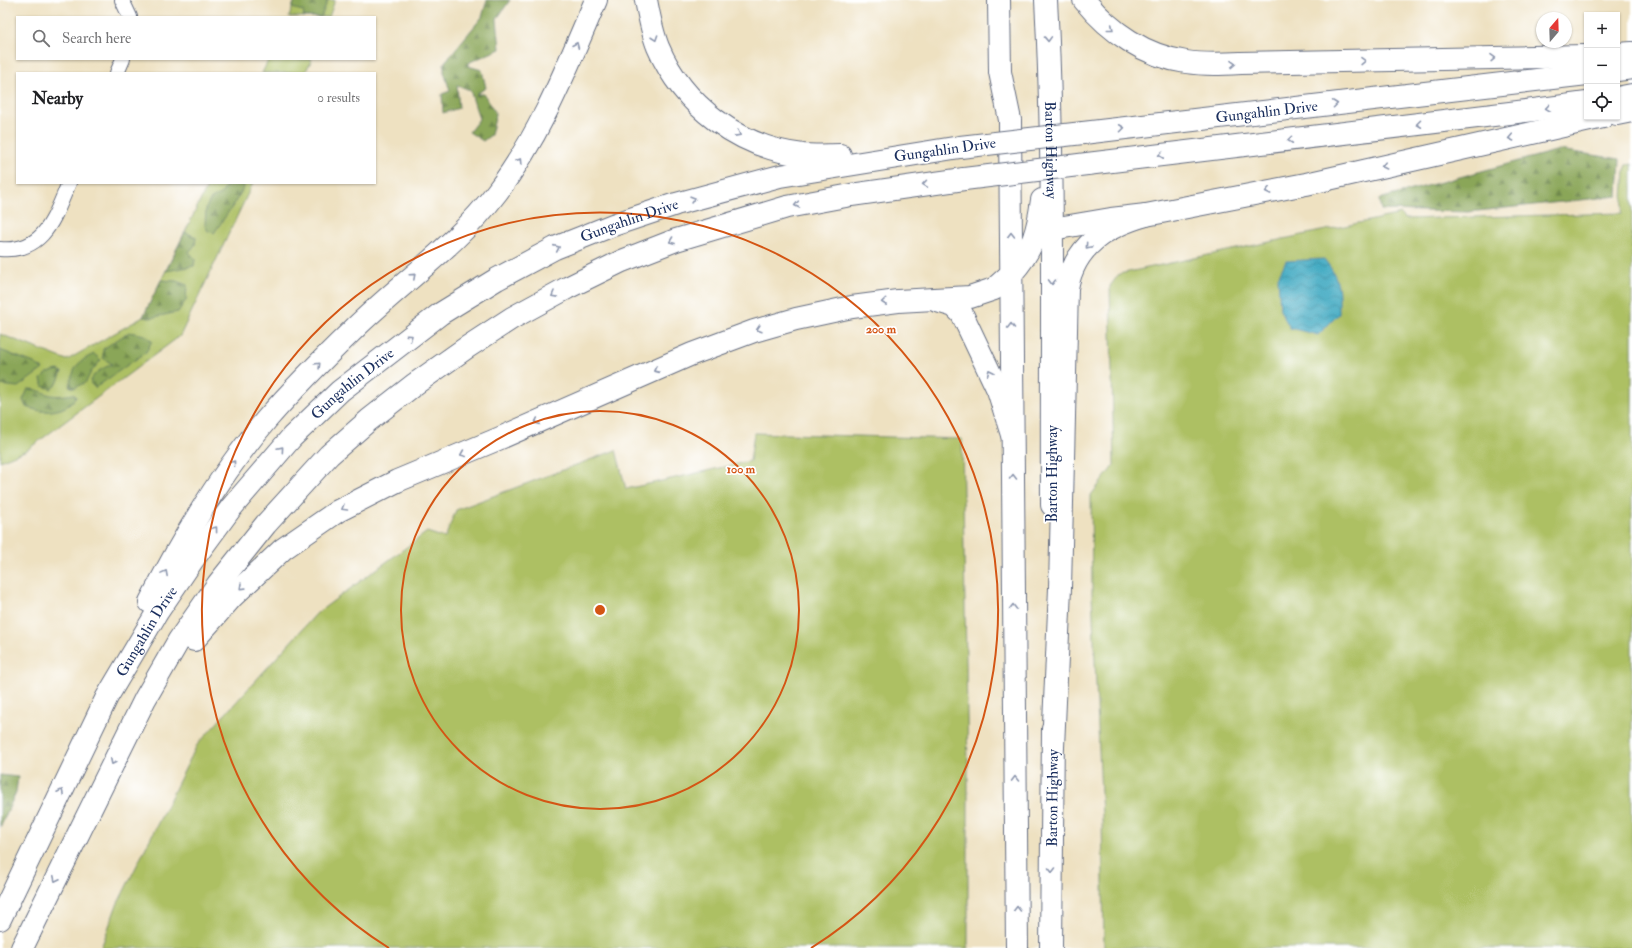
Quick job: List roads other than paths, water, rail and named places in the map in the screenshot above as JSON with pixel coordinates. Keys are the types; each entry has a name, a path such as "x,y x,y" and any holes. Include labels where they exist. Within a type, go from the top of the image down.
{"highway":[{"path":"107,697 133,635 174,556 210,495 266,420 311,372 356,327 452,241 477,216 496,193 516,165 539,127 596,0"},
{"path":"646,0 658,47 674,76 684,90 706,113 729,130 744,138 776,150 805,155 823,156 960,147"},
{"path":"998,0 1000,72 1010,120"},
{"path":"1008,0 1012,273 1017,948"},
{"name":"Barton Highway","path":"1046,0 1051,142 1045,228 1051,344 1053,747 1051,948"},
{"path":"1084,0 1100,18 1130,42 1160,56 1185,62 1209,64 1584,56"},
{"path":"1620,54 1632,53"},
{"path":"1620,70 1632,68"},
{"name":"Gungahlin Drive","path":"0,919 107,697 139,643 192,561 231,508 282,448 340,390 440,314 498,279 555,248 613,225 676,204 780,176 960,147 1584,74"},
{"path":"1620,97 1632,95"},
{"name":"Gungahlin Drive","path":"22,948 157,677 179,640 218,584 266,524 329,455 369,420 415,384 466,348 512,318 567,288 622,261 676,240 787,207 851,195 964,179 1584,103"},
{"path":"1620,113 1632,111"},
{"path":"1011,197 1022,219 1030,224 1045,228 1146,215 1306,184 1590,120"},
{"path":"1053,747 1060,588 1067,288 1076,262 1096,238 1114,226 1146,215"},
{"path":"131,727 168,673 213,617 237,592 283,549 319,523 359,499 401,479 730,339 774,325 827,311 866,304 964,298 976,296 994,289 1012,273 1030,251 1045,228"},
{"path":"923,300 950,304 962,314 998,390 1012,435"}],"street":[{"path":"122,0 130,16"},
{"path":"117,72 123,60"},
{"path":"0,249 15,249 23,247 31,244 44,234 53,219 69,184"}],"water":[{"path":"1324,259 1334,273 1338,285 1339,314 1318,335 1290,328 1280,310 1278,277 1286,261"}]}
